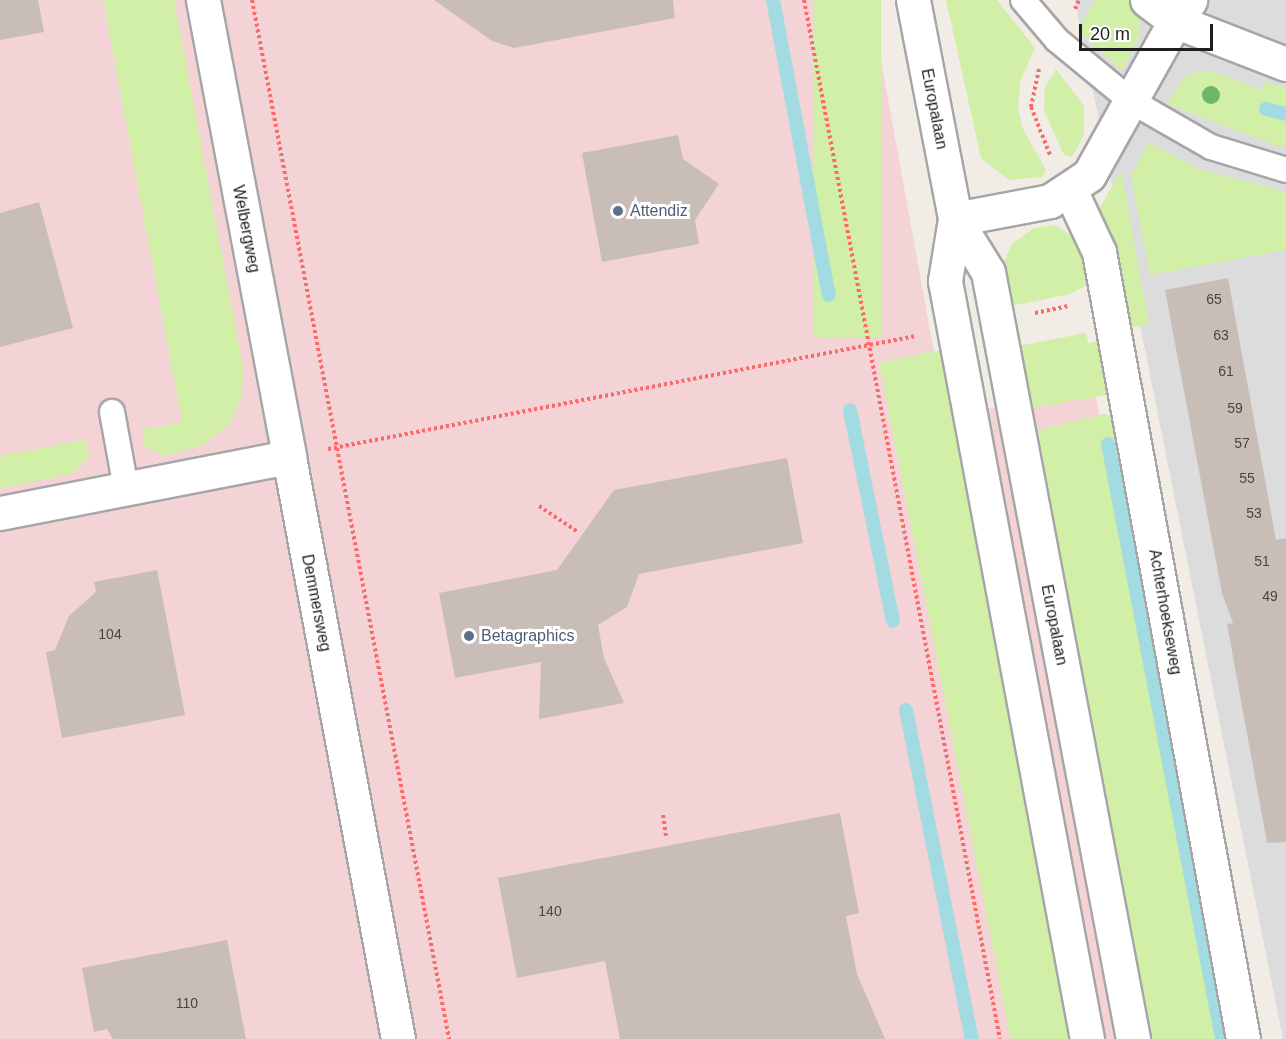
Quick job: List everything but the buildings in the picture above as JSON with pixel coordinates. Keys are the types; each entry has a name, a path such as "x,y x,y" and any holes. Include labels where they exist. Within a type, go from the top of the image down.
{"street":[{"name":"Welbergweg","path":"203,0 289,457"},
{"name":"Europalaan","path":"913,0 955,219 945,281 1087,1039"},
{"path":"1147,0 1183,10 1286,64"},
{"path":"955,219 1050,201 1089,176 1183,10"},
{"name":"Achterhoekseweg","path":"1070,190 1095,241 1107,298 1243,1039"},
{"name":"Europalaan","path":"955,219 988,272 1132,1039"},
{"path":"0,513 289,457"},
{"name":"Demmersweg","path":"289,457 398,1039"}],"lane":[{"path":"1023,0 1057,40 1131,101 1211,147 1286,170"},
{"path":"112,412 126,488"}],"path":[{"path":"252,0 449,1039"},
{"path":"804,0 1000,1039"},
{"path":"1070,190 1043,142 1031,107 1035,76 1079,0"},
{"path":"997,320 1107,298"},
{"path":"289,457 955,328"},
{"path":"539,506 578,532"},
{"path":"663,815 666,836"}],"shaded area":[{"path":"0,0 870,0 946,418 1094,387 1213,1039 0,1039"},
{"path":"1075,0 1286,0 1286,1039 1283,1039"}],"green space":[{"path":"103,0 174,0 243,367 242,395 229,425 199,447 163,456 144,445 142,429 182,422"},
{"path":"814,0 881,0 881,337 814,337"},
{"path":"946,0 997,0 1035,48 1020,81 1018,108 1022,127 1046,170 1042,177 1009,180 981,158"},
{"path":"1095,0 1130,0 1139,14 1139,37 1122,71 1078,30"},
{"path":"1056,69 1084,106 1084,135 1072,157 1064,155 1044,111 1045,87"},
{"path":"1199,71 1212,71 1262,90 1265,81 1286,89 1286,149 1167,104 1183,78"},
{"path":"1149,143 1199,169 1286,192 1286,250 1150,275 1131,175"},
{"path":"1121,170 1149,324 1125,329 1098,211"},
{"path":"1054,225 1082,242 1086,285 1071,294 1006,307 1002,268 1011,245 1034,228"},
{"path":"1086,333 1088,343 1103,340 1113,386 1107,395 1025,409 1012,347"},
{"path":"942,350 1076,1039 1011,1039 879,362"},
{"path":"1105,414 1114,418 1231,1039 1144,1039 1032,431"},
{"path":"85,440 89,457 72,474 0,488 0,456"}],"waterway":[{"path":"773,0 829,295"},
{"path":"1266,109 1286,114"},
{"path":"850,410 893,621"},
{"path":"1108,444 1222,1039"},
{"path":"906,710 972,1039"}],"place":[{"name":"Attendiz","path":"618,211"},
{"name":"Betagraphics","path":"469,636"}]}
